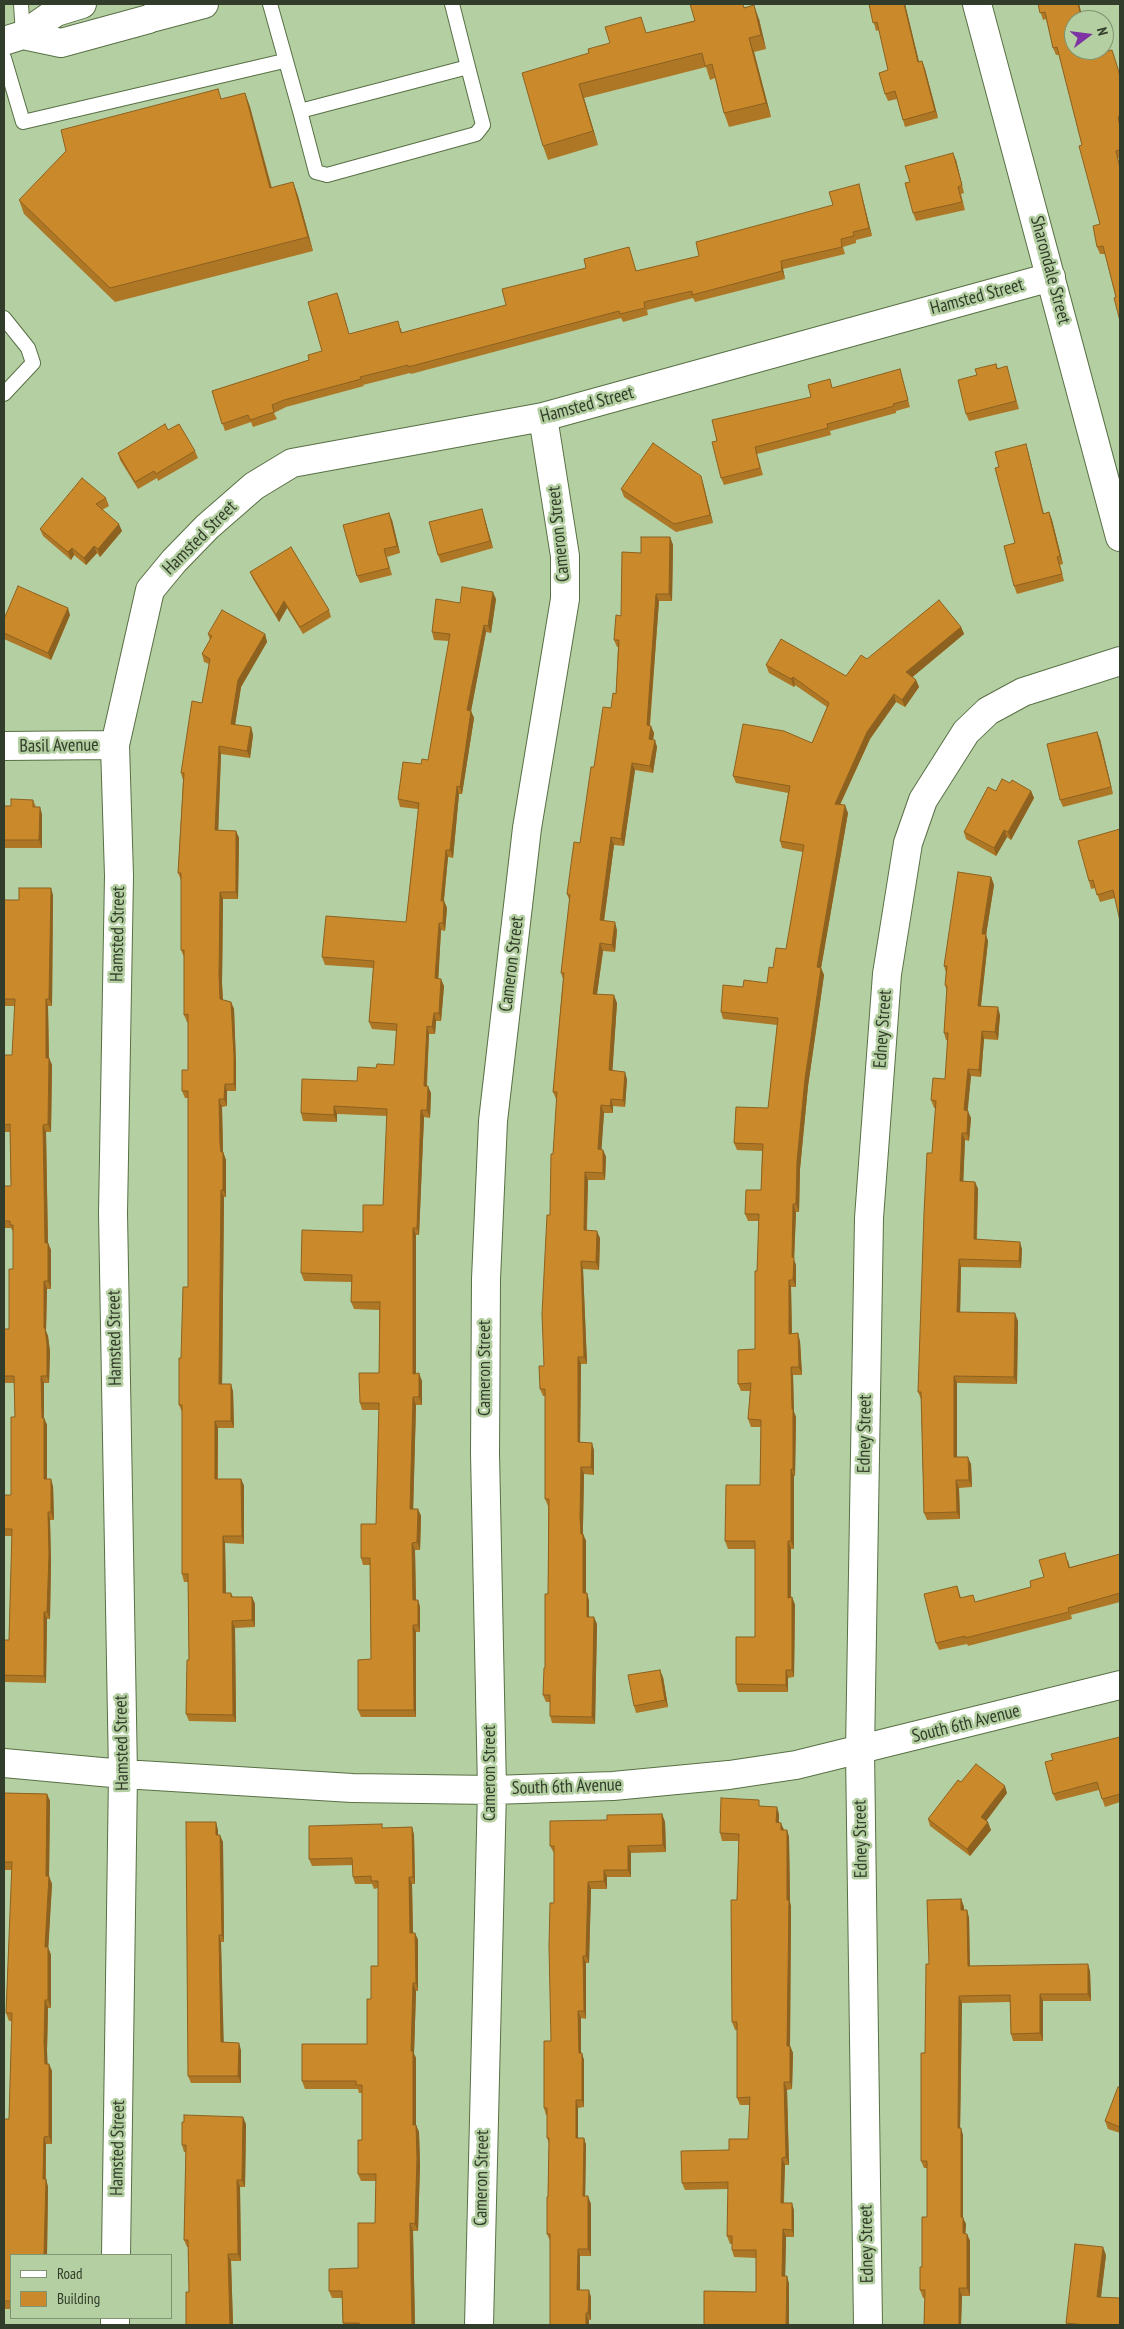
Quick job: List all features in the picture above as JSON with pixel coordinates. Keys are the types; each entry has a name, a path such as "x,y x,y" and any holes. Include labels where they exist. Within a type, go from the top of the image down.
{"street":[{"path":"13,38 56,12 82,4"},
{"path":"149,18 173,4"},
{"path":"13,38 61,43 204,4"},
{"name":"Sharondale Street","path":"978,4 1120,537"},
{"name":"Hamsted Street","path":"116,2254 123,1774 112,1213 118,876 115,745 150,590 174,561 207,527 254,486 292,463 543,417 1052,277"},
{"name":"Cameron Street","path":"479,2325 492,1790 485,1434 486,1279 494,1121 527,828 565,599 565,556 543,417"},
{"name":"Edney Street","path":"868,2325 860,1751 869,1218 887,974 908,843 923,800 966,732 988,712 1023,692 1120,661"},
{"name":"Basil Avenue","path":"4,746 115,745"},
{"name":"South 6th Avenue","path":"4,1763 123,1774 352,1788 492,1790 613,1786 729,1775 796,1765 860,1751 1120,1685"}],"lane":[{"path":"13,38 22,4"},
{"path":"270,4 284,61 300,111 316,172 327,175 476,134 483,125 452,4"},
{"path":"4,58 23,122 284,61"},
{"path":"300,111 468,68"},
{"path":"4,318 28,348 33,363 4,394"}],"building":[{"path":"690,4 743,4 744,8 754,5 761,35 749,38 766,103 724,113 712,64 705,66 702,53 579,84 593,131 543,146 522,73 589,53 588,49 610,43 605,27 641,17 646,33 695,21"},
{"path":"869,4 904,4 918,62 922,61 935,111 903,120 895,91 885,94 879,73 888,70 877,22 873,23"},
{"path":"1038,4 1078,4 1080,10 1064,10 1064,60 1114,60 1114,56 1118,69 1120,77 1120,116 1118,117 1120,150 1116,151 1120,168 1120,321 1103,246 1097,247 1093,226 1100,224 1079,146 1082,145 1057,47 1053,48 1045,12 1040,13"},
{"path":"218,89 221,99 245,93 270,188 293,182 308,237 110,288 19,200 66,151 61,130"},
{"path":"953,153 962,185 958,187 962,202 913,213 905,183 910,182 905,166"},
{"path":"859,184 869,228 853,232 854,236 841,239 842,247 781,261 782,271 692,295 692,291 644,302 645,308 620,314 619,311 408,367 408,365 360,377 361,379 284,400 272,405 274,412 250,420 248,415 222,424 212,391 309,360 308,355 322,351 308,302 337,293 349,334 398,321 401,333 506,305 502,289 586,268 584,259 629,247 636,271 699,256 696,242 833,205 829,192"},
{"path":"996,364 997,369 1007,366 1016,401 966,414 958,380 977,375 975,369"},
{"path":"900,369 908,400 893,404 894,406 827,424 828,428 755,447 760,468 721,478 712,442 717,441 712,420 811,397 808,385 830,379 832,388"},
{"path":"165,424 168,430 179,424 195,451 156,474 154,471 135,482 118,453"},
{"path":"653,443 701,476 710,515 674,524 621,489"},
{"path":"1026,444 1043,514 1049,512 1060,556 1057,557 1062,574 1014,586 1004,546 1015,543 995,468 999,467 995,452"},
{"path":"82,478 106,498 96,504 119,524 98,549 94,546 84,558 72,548 68,552 40,529"},
{"path":"482,509 490,541 438,555 429,522"},
{"path":"389,513 397,546 384,549 389,568 357,576 343,525"},
{"path":"641,537 670,537 669,594 656,594 647,725 651,726 649,739 655,740 650,766 632,763 621,839 611,837 600,920 615,922 612,945 600,943 593,994 614,995 609,1070 625,1072 623,1100 611,1099 610,1106 601,1105 598,1149 603,1150 603,1173 585,1172 584,1230 597,1231 596,1262 581,1261 584,1357 578,1357 578,1442 592,1443 591,1467 581,1467 580,1518 581,1534 583,1534 583,1593 587,1593 587,1617 594,1617 592,1717 550,1716 550,1695 543,1695 545,1594 548,1594 549,1499 545,1499 545,1389 540,1389 539,1366 544,1366 542,1314 547,1215 550,1215 551,1154 553,1154 557,1092 553,1092 564,973 561,973 570,895 567,894 574,842 580,843 591,767 594,767 603,707 611,708 613,693 616,694 619,640 614,640 616,615 621,616 622,552 641,553"},
{"path":"291,547 329,610 300,627 284,601 276,615 250,572"},
{"path":"18,586 68,608 48,653 4,633 4,619"},
{"path":"462,587 493,592 488,626 484,625 467,710 471,711 460,787 457,786 450,850 446,850 441,901 444,901 443,923 439,923 435,978 441,979 439,1013 434,1013 432,1027 427,1026 424,1086 428,1086 427,1110 421,1110 417,1228 413,1228 413,1374 419,1373 419,1397 413,1397 410,1509 418,1509 417,1542 412,1543 413,1600 418,1600 418,1625 413,1625 414,1710 358,1710 358,1660 371,1659 370,1558 361,1558 361,1524 376,1524 379,1403 360,1403 359,1373 379,1373 380,1302 351,1302 352,1275 301,1273 302,1230 363,1232 363,1205 383,1205 387,1109 334,1106 334,1115 301,1113 302,1079 357,1081 358,1067 376,1068 377,1064 394,1065 397,1024 369,1022 374,961 322,957 326,916 406,922 419,803 398,799 403,762 421,764 422,759 428,760 450,634 432,632 436,599 460,603"},
{"path":"939,600 961,627 906,672 916,680 902,700 894,694 867,732 835,804 845,805 817,967 821,968 805,1079 797,1161 796,1204 793,1204 793,1280 789,1280 789,1334 798,1333 799,1367 791,1367 793,1469 791,1469 791,1541 788,1541 788,1598 792,1597 792,1670 786,1670 786,1685 736,1684 736,1637 755,1637 755,1541 725,1541 726,1485 760,1485 761,1420 748,1419 751,1383 738,1384 738,1350 755,1349 755,1271 757,1271 759,1214 745,1214 746,1190 761,1190 763,1144 734,1143 736,1107 768,1108 778,1018 721,1012 723,985 743,987 744,980 767,983 769,967 773,968 776,948 786,949 804,845 780,841 790,786 733,776 743,724 784,731 812,743 829,703 793,677 791,679 766,665 781,639 846,676 861,655 867,659"},
{"path":"222,610 265,634 238,680 231,724 251,727 247,751 219,746 215,830 236,831 236,892 220,892 220,999 231,1002 234,1084 225,1084 224,1099 219,1099 220,1144 221,1152 223,1152 223,1190 221,1190 219,1384 231,1384 231,1421 215,1421 215,1479 241,1479 242,1536 223,1536 223,1593 231,1593 231,1597 252,1597 252,1620 232,1621 233,1715 186,1714 187,1660 189,1660 188,1574 182,1574 182,1405 179,1405 179,1358 181,1358 183,1287 188,1287 188,1091 182,1091 182,1070 188,1070 188,1014 184,1015 184,950 181,950 181,873 178,873 184,773 181,773 192,701 202,703 210,659 202,654 212,636 208,634"},
{"path":"1097,732 1111,787 1060,800 1047,744"},
{"path":"1002,779 1010,783 1012,780 1031,791 1008,832 1004,830 994,848 964,832 988,787 996,791"},
{"path":"11,799 33,800 33,807 40,807 39,840 4,840 4,806 11,806"},
{"path":"1120,829 1120,921 1113,890 1097,895 1093,880 1089,881 1078,841"},
{"path":"958,872 991,877 982,934 986,934 978,1006 998,1007 995,1032 982,1031 979,1070 968,1069 964,1110 968,1111 967,1133 962,1133 960,1181 975,1182 974,1239 1020,1242 1019,1261 959,1259 957,1312 1015,1313 1014,1377 954,1376 954,1457 968,1457 969,1480 956,1480 957,1512 924,1513 921,1392 918,1392 927,1153 932,1153 936,1101 931,1100 933,1078 945,1079 948,1033 944,1033 947,966 944,966"},
{"path":"19,888 51,888 49,999 46,999 46,1058 49,1058 48,1124 43,1125 45,1243 48,1243 48,1281 44,1281 47,1376 41,1376 42,1418 44,1418 44,1479 51,1479 51,1512 48,1512 47,1612 44,1612 44,1676 4,1675 4,1640 9,1640 12,1529 4,1529 4,1495 11,1495 11,1417 15,1417 14,1376 4,1376 4,1329 9,1329 9,1269 13,1269 13,1225 10,1225 10,1221 4,1221 4,1186 11,1186 10,1124 4,1125 4,1055 12,1055 15,999 4,999 4,900 19,900"},
{"path":"1065,1553 1069,1568 1120,1554 1120,1593 1068,1608 1069,1612 965,1638 965,1636 936,1643 924,1594 957,1586 960,1598 973,1595 975,1602 1031,1587 1030,1581 1044,1577 1039,1560"},
{"path":"660,1670 665,1700 634,1706 628,1675"},
{"path":"1120,1737 1120,1794 1102,1799 1097,1782 1053,1794 1045,1762 1053,1760 1051,1754"},
{"path":"976,1764 1005,1786 981,1817 988,1822 967,1849 928,1819 958,1780 961,1782"},
{"path":"4,1793 47,1794 46,1876 49,1876 45,1947 48,1947 48,2000 45,2000 44,2042 45,2064 49,2064 49,2136 44,2137 43,2179 46,2179 44,2254 10,2254 10,2301 4,2301 4,2119 9,2119 12,2013 6,2013 12,1862 4,1862"},
{"path":"721,1798 759,1800 759,1806 777,1807 776,1822 781,1823 781,1830 787,1830 787,1900 789,1900 787,2046 790,2046 790,2082 784,2082 786,2157 782,2158 781,2203 792,2203 792,2230 783,2229 782,2276 787,2276 786,2325 704,2325 704,2291 756,2292 756,2250 732,2250 732,2236 727,2236 728,2182 682,2183 681,2151 729,2150 729,2139 748,2139 750,2097 737,2098 737,2022 732,2022 731,1900 737,1900 739,1834 720,1833"},
{"path":"662,1814 663,1845 628,1846 628,1870 604,1870 604,1881 588,1882 586,1956 583,1956 584,2011 578,2011 579,2053 582,2053 582,2100 576,2100 576,2138 584,2138 583,2196 588,2196 588,2249 578,2249 577,2290 589,2290 588,2313 586,2313 586,2325 550,2325 550,2234 547,2234 549,2138 547,2138 547,2108 544,2108 544,2041 551,2041 549,1946 550,1903 554,1903 554,1846 550,1846 550,1821 607,1820 607,1815"},
{"path":"186,1822 216,1822 216,1835 220,1835 222,1935 219,1935 221,2042 239,2043 238,2076 188,2076"},
{"path":"382,1824 382,1828 412,1827 413,1877 409,1877 410,1933 415,1933 416,1983 413,1983 411,2051 413,2051 413,2125 416,2125 417,2158 415,2224 410,2223 412,2325 360,2325 359,2323 343,2323 342,2291 329,2291 329,2269 358,2268 358,2223 375,2223 376,2174 358,2174 358,2140 362,2140 362,2085 356,2085 356,2081 302,2081 302,2044 367,2044 367,1999 371,1999 371,1966 378,1966 378,1881 371,1881 371,1876 353,1877 352,1858 309,1859 309,1826"},
{"path":"961,1899 961,1910 967,1910 968,1966 1088,1964 1088,1994 1040,1994 1040,2033 1011,2034 1010,1995 959,1996 958,2128 961,2128 961,2217 963,2217 963,2233 967,2234 967,2288 959,2288 959,2325 924,2325 925,2290 920,2290 920,2267 922,2267 922,2217 927,2217 927,2161 921,2161 921,2053 925,2053 926,1964 929,1964 927,1900"},
{"path":"1118,2087 1120,2088 1120,2127 1105,2121"},
{"path":"184,2115 243,2117 242,2180 237,2180 238,2254 228,2254 230,2325 186,2325 186,2292 189,2292 188,2240 184,2240 186,2145 182,2145 182,2122 184,2122"},
{"path":"1075,2244 1103,2247 1097,2297 1120,2298 1120,2325 1066,2323"}]}
